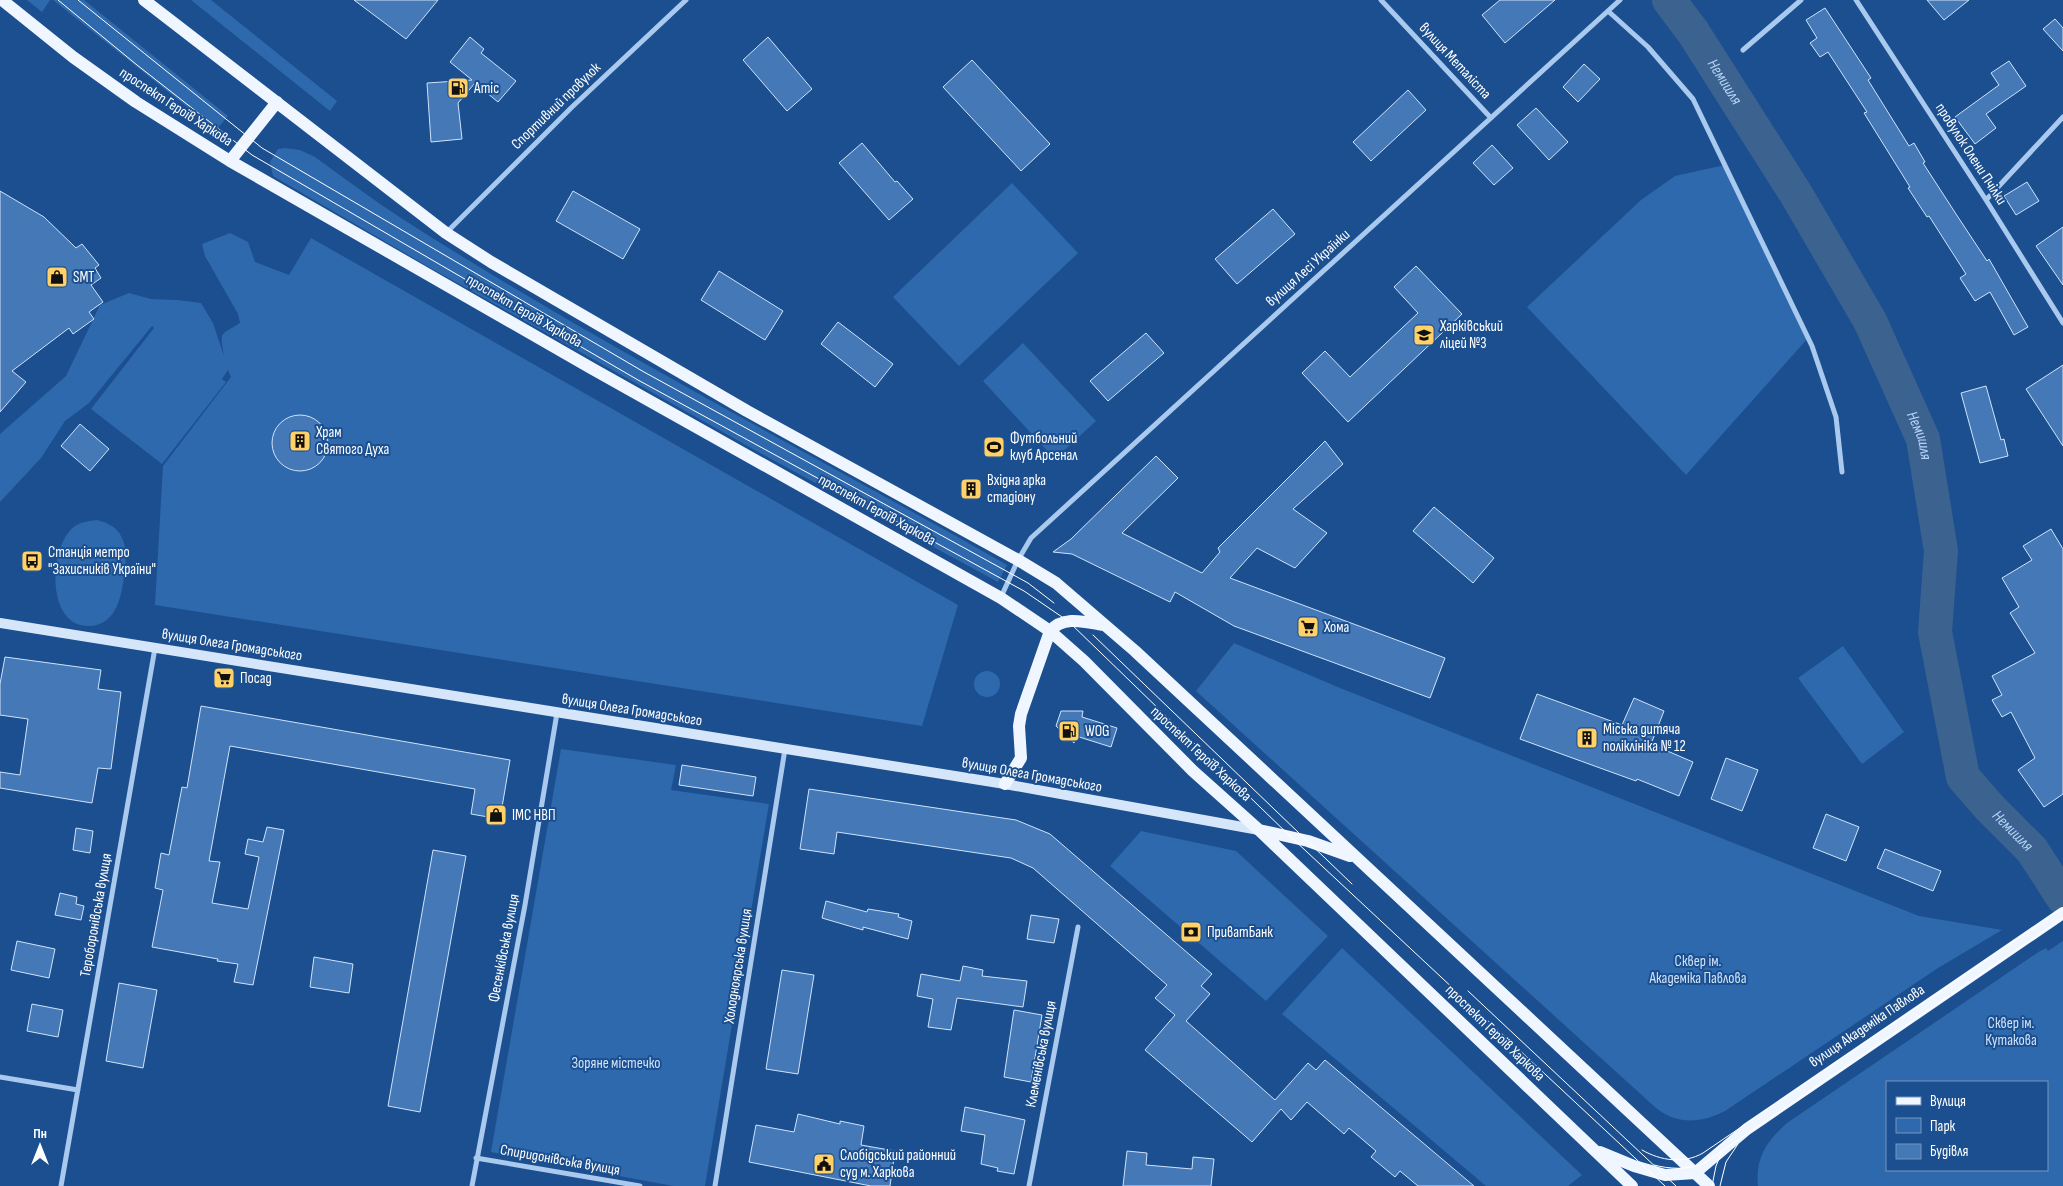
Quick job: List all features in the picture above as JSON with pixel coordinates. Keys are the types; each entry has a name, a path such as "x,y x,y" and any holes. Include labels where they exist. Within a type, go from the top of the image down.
{"main road":[{"name":"проспект Героїв Харкова","path":"2,0 55,44 128,97 230,162 1001,598 1050,631 1084,661 1193,771 1259,830 1632,1186"},
{"name":"проспект Героїв Харкова","path":"144,0 446,233 491,262 731,401 1018,560 1056,583 1135,651 1709,1186"},
{"path":"230,162 277,102"},
{"path":"1004,784 1021,758 1019,726 1021,714 1050,631 1057,623 1068,621 1105,626"},
{"name":"вулиця Олега Громадського","path":"0,623 1004,784 1259,830"},
{"path":"1259,830 1308,841 1356,858"},
{"name":"вулиця Академіка Павлова","path":"1695,1173 1747,1129 2063,913"},
{"path":"1588,1146 1650,1172 1665,1176 1695,1173"}],"street":[{"name":"Спортивний провулок","path":"446,233 572,107 686,0"},
{"name":"вулиця Металіста","path":"1381,0 1491,118"},
{"name":"вулиця Лесі Українки","path":"1001,598 1018,560 1031,538 1620,0"},
{"path":"1743,50 1801,0"},
{"name":"провулок Олени Пчілки","path":"1856,0 1986,200 2063,323"},
{"path":"1608,11 1648,47 1693,100 1812,346 1836,417 1842,472"},
{"path":"1986,200 2063,117"},
{"name":"Тероборонівська вулиця","path":"61,1186 155,648"},
{"name":"Фесенківська вулиця","path":"472,1186 557,713"},
{"name":"Холодноярська вулиця","path":"714,1186 785,750"},
{"name":"Клеменівська вулиця","path":"1029,1186 1078,927"},
{"path":"0,1077 78,1090"},
{"name":"Спиридонівська вулиця","path":"476,1158 640,1186"}],"green space":[{"path":"27,0 50,0 42,12"},
{"path":"53,0 84,0 228,116 216,130"},
{"path":"191,0 211,0 337,101 330,111"},
{"path":"278,149 300,150 315,157 401,218 550,309 702,396 1007,565 998,582 753,449 427,266 273,176 270,162"},
{"path":"1725,165 1808,338 1686,475 1527,307 1641,200 1675,176"},
{"path":"1012,183 1078,253 959,366 893,297"},
{"path":"230,233 248,242 255,262 289,275 311,238 958,605 922,726 155,605 163,466 231,377 228,370 222,379 226,382 162,464 91,409 154,328 152,326 89,403 65,421 41,458 0,502 0,434 66,376 100,305 129,293 151,299 201,303 213,323 224,356 223,335 240,323 238,314 205,256 202,244"},
{"path":"1023,343 1096,421 1055,459 983,381"},
{"path":"97,520 114,527 121,536 125,548 125,570 120,598 112,615 106,621 97,625 87,626 73,622 64,612 58,599 56,565 66,535 77,525"},
{"name":"Сквер ім. Академіка Павлова","path":"1234,643 1340,688 1919,916 2002,930 1938,968 1725,1111 1699,1120 1681,1120 1672,1117 1656,1108 1196,691"},
{"path":"1843,646 1904,732 1862,764 1798,678"},
{"path":"987,671 996,675 1000,684 996,693 987,697 978,693 974,684 978,675"},
{"name":"Зоряне містечко","path":"561,749 676,765 671,790 769,804 705,1186 673,1186 491,1152"},
{"path":"1141,831 1236,851 1328,936 1266,1001 1110,866"},
{"name":"Сквер ім. Кутакова","path":"2063,941 2063,1186 1758,1186 1758,1167 1764,1151 1768,1143 1787,1123 2046,948 2048,951"},
{"path":"1342,948 1582,1175 1568,1186 1486,1186 1282,1014"}],"building":[{"path":"354,0 438,0 406,39"},
{"path":"1500,0 1555,0 1505,43 1482,15"},
{"path":"1927,0 1969,0 1944,20"},
{"path":"1825,8 1871,78 1868,80 1909,146 1914,143 1925,162 1923,163 1987,261 1989,259 2028,327 2014,335 1990,292 1975,301 1960,278 1966,274 1929,216 1927,217 1908,188 1910,187 1864,113 1867,112 1828,52 1820,57 1810,43 1817,38 1806,20"},
{"path":"2055,19 2063,28 2063,51 2043,29"},
{"path":"470,37 484,49 481,53 516,81 498,102 475,83 458,103 462,139 431,142 427,83 472,80 450,62"},
{"path":"768,37 812,89 787,111 743,60"},
{"path":"972,60 1050,144 1021,171 943,87"},
{"path":"2009,61 2026,86 1986,114 1996,128 1975,144 1955,117 1999,85 1991,73"},
{"path":"1584,64 1600,79 1578,102 1563,87"},
{"path":"1408,90 1426,110 1371,161 1353,142"},
{"path":"1536,108 1568,142 1549,160 1517,125"},
{"path":"862,143 895,182 897,181 913,199 889,220 839,163"},
{"path":"1492,145 1513,168 1494,185 1473,163"},
{"path":"2027,182 2039,201 2016,215 2004,196"},
{"path":"0,191 44,217 76,248 82,244 99,265 95,268 101,278 91,285 103,302 89,312 94,319 73,334 69,328 12,371 26,382 0,412"},
{"path":"573,191 640,229 623,259 556,221"},
{"path":"1273,209 1295,234 1237,284 1215,259"},
{"path":"2063,227 2063,285 2036,246"},
{"path":"1416,266 1462,314 1348,422 1302,373 1325,351 1350,377 1418,313 1394,287"},
{"path":"719,271 783,311 765,340 701,300"},
{"path":"838,322 893,364 875,387 821,344"},
{"path":"1146,333 1164,353 1108,401 1090,381"},
{"path":"2063,365 2063,446 2026,389"},
{"path":"1986,386 2001,440 2004,439 2008,456 1980,463 1961,393"},
{"name":"Храм Святого Духа","path":"294,415 306,415 316,419 324,427 328,443 324,459 316,467 306,471 294,471 284,467 276,459 272,449 272,437 276,427 284,419"},
{"path":"80,424 109,449 90,471 61,446"},
{"path":"1325,441 1343,464 1293,509 1327,533 1295,568 1257,548 1230,578 1445,658 1430,698 1234,626 1175,592 1170,602 1072,554 1053,552 1071,539 1156,456 1178,478 1122,533 1202,573 1220,552 1218,548"},
{"path":"1434,507 1494,558 1473,583 1413,531"},
{"path":"2051,529 2063,549 2063,794 2044,807 2018,770 2035,758 2011,712 2002,717 1992,700 2002,695 1992,676 2035,653 2010,613 2019,607 2002,578 2032,560 2023,546"},
{"path":"5,657 101,670 98,689 121,692 111,769 98,768 92,803 0,788 0,772 20,775 28,719 0,715 0,684"},
{"name":"Міська дитяча поліклініка № 12","path":"1537,694 1622,725 1634,698 1664,711 1651,744 1693,762 1679,796 1637,779 1636,781 1520,739"},
{"path":"201,706 510,760 500,819 471,814 475,789 230,746 209,861 220,862 212,903 248,909 259,857 245,854 248,839 263,842 267,827 284,830 253,985 234,982 238,964 152,947 163,890 155,888 161,853 169,855 182,787 187,788"},
{"path":"1061,711 1083,711 1082,717 1117,728 1111,747 1076,736 1074,743 1056,726"},
{"path":"1726,758 1758,770 1742,811 1711,799"},
{"path":"682,765 756,777 753,796 679,785"},
{"path":"809,789 1016,820 1050,834 1212,974 1201,986 1210,994 1186,1021 1275,1100 1308,1063 1316,1070 1325,1060 1474,1186 1418,1186 1400,1171 1395,1177 1371,1157 1376,1151 1349,1128 1344,1134 1307,1102 1291,1120 1281,1109 1252,1142 1145,1050 1175,1015 1155,998 1167,985 1033,868 1011,858 837,832 834,854 800,849"},
{"path":"1826,814 1859,827 1846,861 1813,848"},
{"path":"76,828 93,831 90,853 73,850"},
{"path":"1885,849 1941,871 1933,891 1877,868"},
{"path":"433,850 466,856 420,1112 388,1106"},
{"path":"60,893 77,897 76,904 84,906 81,920 55,915"},
{"path":"826,901 867,912 868,909 899,914 898,917 912,921 908,939 863,927 863,930 822,918"},
{"path":"1031,915 1059,919 1054,943 1027,939"},
{"path":"17,941 55,949 49,978 11,970"},
{"path":"314,957 353,964 349,993 310,987"},
{"path":"963,966 983,970 982,976 1027,981 1023,1007 957,998 951,1030 928,1027 933,999 917,996 921,974 960,981"},
{"path":"782,970 814,975 798,1074 766,1069"},
{"path":"119,983 157,990 143,1068 106,1061"},
{"path":"32,1004 63,1010 58,1037 27,1031"},
{"path":"1014,1010 1042,1015 1031,1082 1004,1077"},
{"path":"965,1107 1025,1120 1014,1174 997,1171 998,1168 981,1164 985,1135 961,1131"},
{"path":"798,1114 840,1124 840,1121 864,1126 861,1145 895,1151 890,1186 871,1186 749,1162 756,1125 794,1132"},
{"path":"1127,1151 1147,1153 1146,1165 1192,1169 1193,1157 1214,1159 1211,1186 1123,1186"}],"waterway":[{"name":"Немишля","path":"1669,0 1693,32 1796,194 1870,321 1923,439 1941,551 1935,632 1963,777 1990,808 2032,850 2063,898"}],"tram line":[{"path":"58,0 252,155 638,380 1024,591 1068,621 1292,838 1665,1186"},
{"path":"78,0 262,148 644,372 1028,583 1054,603"},
{"path":"1093,635 1352,884"},
{"path":"1642,1150 1657,1157 1672,1160 1688,1159 1703,1153 2063,908"},
{"path":"1654,1165 1678,1168 1703,1164 2063,918"},
{"path":"1468,991 1676,1186"},
{"path":"1720,1186 1726,1162 1738,1144"},
{"path":"1712,1186 1716,1166 1722,1152"}],"place":[{"name":"Amic","path":"458,88"},
{"name":"SMT","path":"57,277"},
{"name":"Харківський ліцей №3","path":"1424,335"},
{"name":"Храм Святого Духа","path":"300,441"},
{"name":"Футбольний клуб Арсенал","path":"994,447"},
{"name":"Вхідна арка стадіону","path":"971,489"},
{"name":"Станція метро \"Захисникiв України\"","path":"32,561"},
{"name":"Хома","path":"1308,627"},
{"name":"Посад","path":"224,678"},
{"name":"WOG","path":"1069,731"},
{"name":"Міська дитяча поліклініка № 12","path":"1587,738"},
{"name":"ІМС НВП","path":"496,815"},
{"name":"ПриватБанк","path":"1191,932"},
{"name":"Слобідський районний суд м. Харкова","path":"824,1164"}]}
